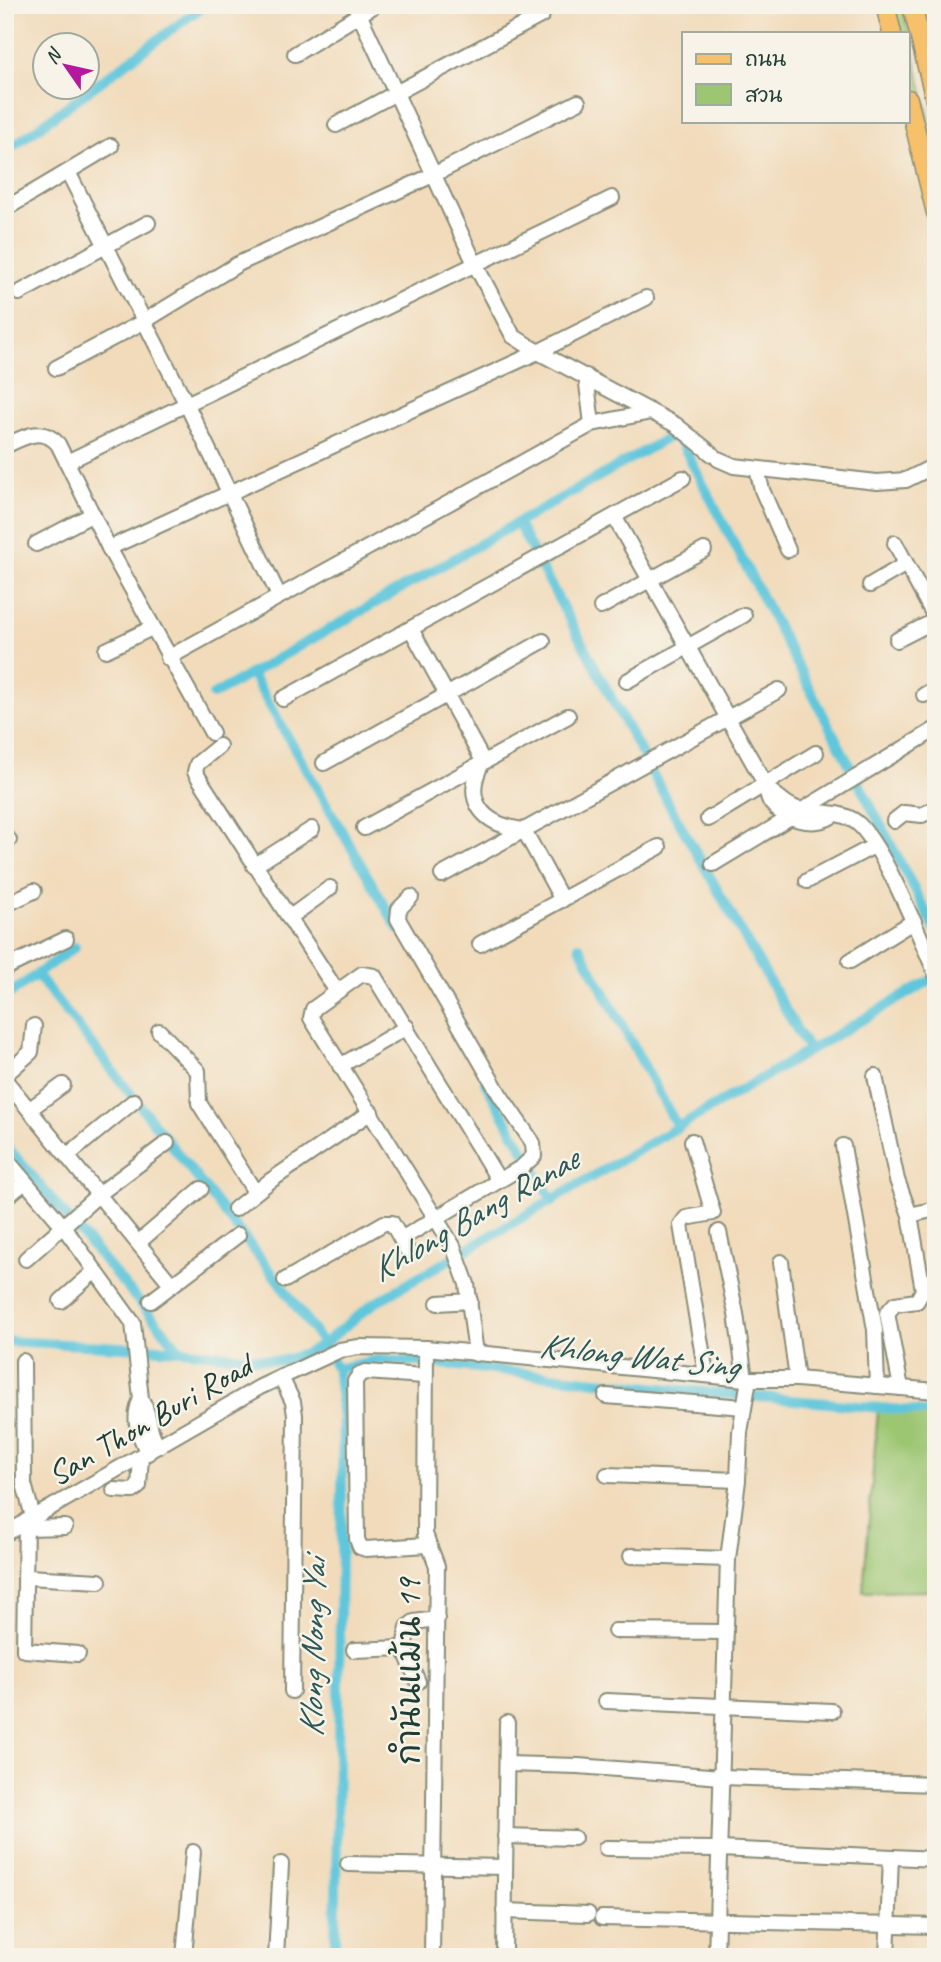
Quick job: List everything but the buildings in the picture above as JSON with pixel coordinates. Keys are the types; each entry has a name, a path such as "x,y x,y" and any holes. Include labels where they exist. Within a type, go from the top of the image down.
{"main road":[{"path":"885,5 892,32"},
{"path":"912,5 936,104"},
{"path":"909,103 936,213"}],"street":[{"path":"295,54 357,10 375,5"},
{"path":"357,10 476,266 513,336 676,425 715,456 734,466 892,482 906,480 936,465"},
{"path":"337,125 542,15"},
{"path":"56,368 143,322 238,264 433,175 578,102"},
{"path":"5,209 111,146"},
{"path":"68,172 186,402 279,596"},
{"path":"69,461 612,198"},
{"path":"19,293 148,223"},
{"path":"109,548 538,352 646,298"},
{"path":"586,376 593,424"},
{"path":"169,658 593,424 651,412"},
{"path":"5,446 27,436 45,434 58,444 69,461 109,548 212,733"},
{"path":"757,469 762,490 788,550"},
{"path":"284,699 683,478"},
{"path":"36,544 93,514"},
{"path":"615,517 766,785 796,814"},
{"path":"895,543 936,620 897,640"},
{"path":"601,607 704,550"},
{"path":"870,585 906,564"},
{"path":"627,681 744,615"},
{"path":"106,650 152,628"},
{"path":"411,629 484,761"},
{"path":"324,763 543,641"},
{"path":"442,875 727,716 779,690"},
{"path":"364,828 568,716"},
{"path":"713,864 865,770 935,733"},
{"path":"219,746 197,764 195,772 336,990"},
{"path":"708,819 816,753"},
{"path":"484,761 475,781 477,803 487,819 501,827 524,830"},
{"path":"894,821 904,813 922,816 936,808"},
{"path":"796,814 821,810 832,816 845,816 858,822 874,846 914,921 934,969"},
{"path":"254,866 312,829"},
{"path":"524,830 562,900"},
{"path":"807,881 874,846"},
{"path":"480,944 659,847"},
{"path":"289,918 330,888"},
{"path":"5,905 34,891"},
{"path":"285,1280 384,1223 392,1223 404,1245 437,1219 498,1179 522,1167 534,1156 533,1143 500,1095 398,919 399,909 411,897"},
{"path":"850,961 914,921"},
{"path":"5,968 66,939"},
{"path":"476,1354 470,1301 462,1264 453,1245 311,1018 313,1009 332,998 336,990 362,974 370,973 382,985 498,1179"},
{"path":"34,1026 31,1052 5,1078 172,1286"},
{"path":"340,1066 407,1027"},
{"path":"159,1031 198,1071 201,1082 196,1097 255,1192"},
{"path":"875,1076 897,1180 910,1215 923,1290 917,1301 890,1308 886,1319 901,1388"},
{"path":"30,1109 63,1085"},
{"path":"68,1155 134,1101"},
{"path":"236,1209 255,1192 371,1112"},
{"path":"692,1141 713,1213 686,1218 681,1225 706,1374"},
{"path":"26,1259 99,1195 167,1143"},
{"path":"843,1146 875,1330 877,1387"},
{"path":"5,1158 25,1182 70,1220 95,1271 126,1311 136,1340 141,1399 136,1408 137,1428 150,1452 139,1486 133,1491 114,1490"},
{"path":"5,1198 25,1182"},
{"path":"139,1242 201,1189"},
{"path":"910,1215 936,1209"},
{"path":"716,1957 728,1559 746,1391 736,1314 719,1232"},
{"path":"151,1301 238,1235"},
{"path":"781,1262 797,1379"},
{"path":"61,1301 95,1271"},
{"path":"438,1303 470,1301"},
{"name":"San Thon Buri Road","path":"5,1534 281,1377 322,1357 359,1347 425,1363"},
{"path":"430,1548 366,1549 360,1547 356,1539 355,1381 360,1374 476,1354 706,1374 746,1391"},
{"path":"23,1362 24,1484 29,1522 24,1650 78,1654"},
{"name":"กำนันแม้น 19","path":"425,1363 430,1548 437,1566 432,1957"},
{"path":"281,1377 293,1402 295,1415 292,1691"},
{"path":"606,1396 746,1391 797,1379 936,1391"},
{"path":"607,1475 738,1480"},
{"path":"29,1522 65,1527"},
{"path":"397,1554 430,1548"},
{"path":"631,1556 728,1559"},
{"path":"27,1577 99,1581"},
{"path":"418,1682 404,1648 410,1624 437,1619"},
{"path":"615,1630 726,1632"},
{"path":"354,1650 404,1648"},
{"path":"606,1701 832,1711"},
{"path":"504,1957 507,1723"},
{"path":"506,1764 579,1766 722,1777 936,1784"},
{"path":"505,1836 574,1838"},
{"path":"606,1848 936,1859"},
{"path":"184,1957 193,1852"},
{"path":"887,1957 891,1857"},
{"path":"276,1957 281,1864"},
{"path":"348,1864 505,1867"},
{"path":"504,1911 717,1922 936,1926"}],"green space":[{"path":"893,5 902,5 909,32 900,32"},
{"path":"909,34 936,145 936,173 909,67"},
{"path":"878,1409 936,1413 936,1591 863,1592"}],"waterway":[{"path":"5,152 205,5"},
{"path":"213,695 669,437 675,437 681,442 936,931"},
{"path":"518,524 672,810 809,1051"},
{"path":"251,673 398,929"},
{"path":"579,946 678,1128"},
{"path":"5,997 75,947"},
{"name":"Klong Nong Yai","path":"37,975 279,1282 323,1344 337,1369 343,1418 335,1957"},
{"name":"Khlong Bang Ranae","path":"5,1341 180,1350 280,1361 305,1354 323,1344 373,1304 936,977"},
{"path":"485,1083 553,1202"},
{"path":"5,1144 180,1350"},
{"name":"Khlong Wat Sing","path":"337,1369 378,1360 421,1362 660,1388 936,1413"}]}
